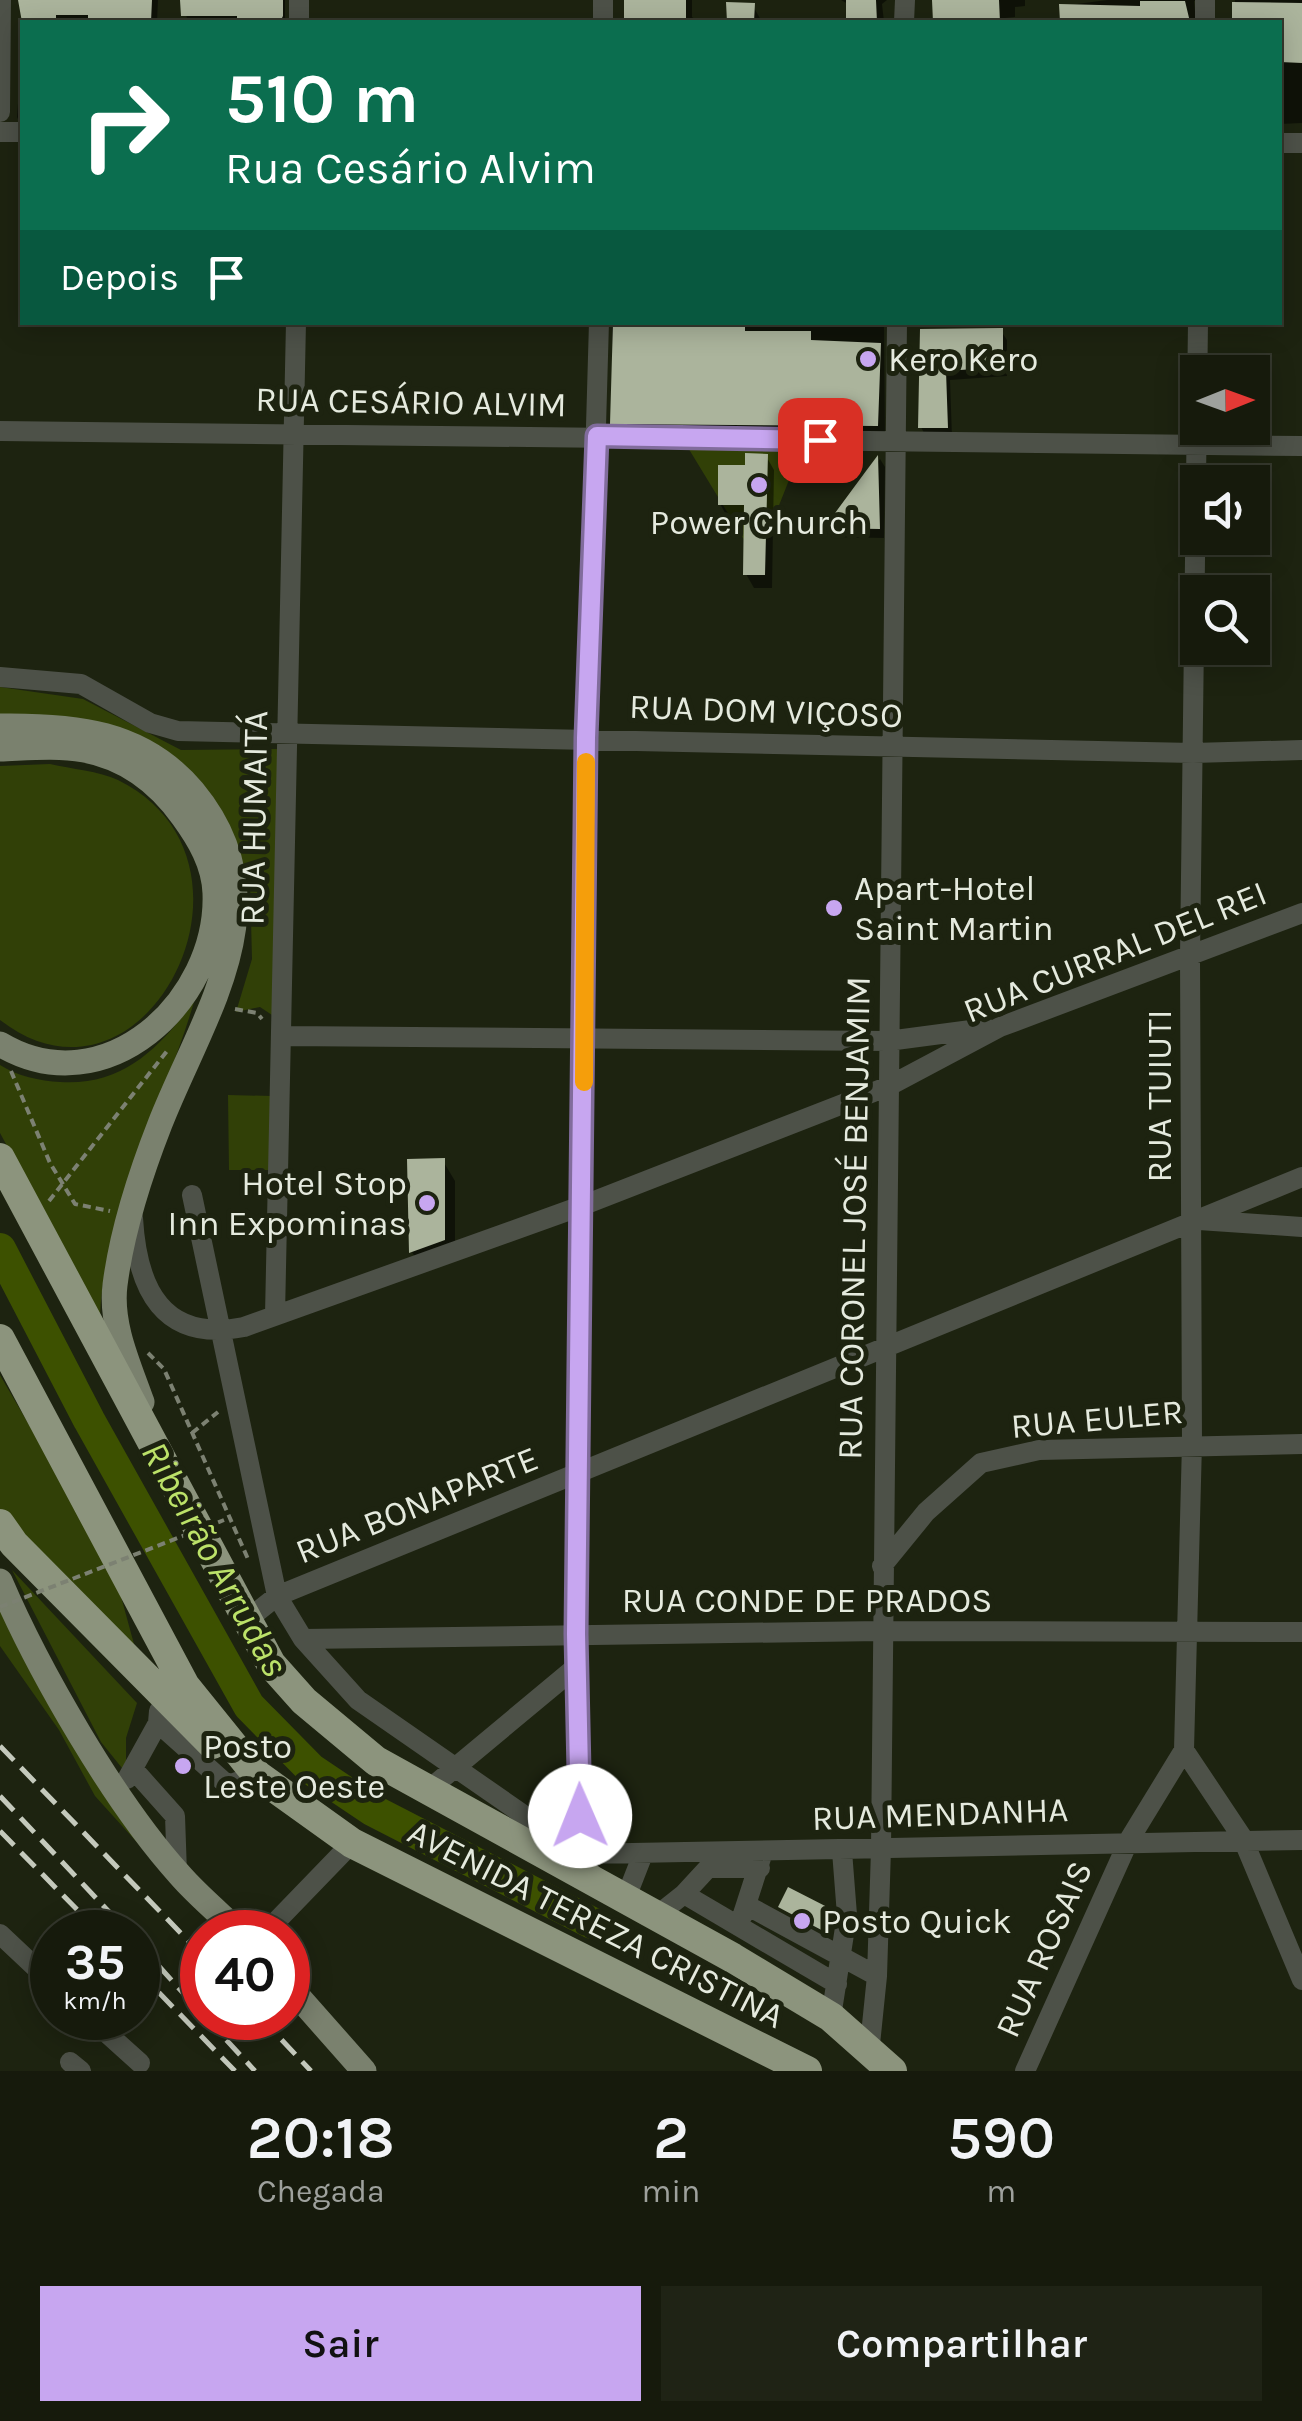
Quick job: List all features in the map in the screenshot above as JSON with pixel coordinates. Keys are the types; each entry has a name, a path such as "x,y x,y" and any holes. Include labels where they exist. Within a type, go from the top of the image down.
{"highway":[{"name":"AVENIDA TEREZA CRISTINA","path":"0,1158 246,1620 271,1664 304,1700 376,1762 724,1953 831,2018 880,2062"},
{"path":"0,1339 186,1686 255,1773"},
{"name":"AVENIDA TEREZA CRISTINA","path":"0,1524 185,1734 255,1773 352,1843 807,2071"},
{"path":"121,1569 159,1709"}],"main road":[{"path":"0,726 93,729 155,756 203,803 220,831 232,867 236,904 232,952 214,1004 126,1208 114,1290 116,1322 176,1494"},
{"path":"0,749 84,750 137,771 158,786 196,836 210,863 215,891 212,932 202,970 152,1032 118,1053 76,1064 42,1061 6,1048"},
{"path":"0,1581 84,1740 126,1780 178,1873 216,1910"},
{"path":"310,2010 364,2071"}],"street":[{"path":"0,112 1,0"},
{"name":"RUA HUMAITÁ","path":"275,1315 284,1036 286,734 296,325"},
{"path":"599,325 586,738 584,1205 576,1634 580,1854 612,1894 643,1854"},
{"name":"RUA CORONEL JOSÉ BENJAMIM","path":"880,2062 877,1976 883,1350 897,325"},
{"name":"RUA TUIUTI","path":"1184,1750 1192,1442 1190,956 1198,325"},
{"name":"RUA CESÁRIO ALVIM","path":"0,431 1302,446"},
{"name":"RUA DOM VIÇOSO","path":"0,677 81,684 150,723 178,731 1193,754 1302,750"},
{"name":"RUA CURRAL DEL REI","path":"218,1332 584,1205 889,1086 1000,1026 1302,914"},
{"path":"284,1036 888,1041 1000,1026"},
{"name":"RUA BONAPARTE","path":"277,1596 1302,1177"},
{"path":"192,1194 218,1332 277,1596 304,1639"},
{"path":"126,1208 141,1280 156,1302 193,1327 218,1332"},
{"path":"1192,1220 1302,1227"},
{"name":"RUA EULER","path":"882,1566 926,1512 981,1463 1039,1450 1192,1442 1302,1444"},
{"path":"246,1620 277,1596"},
{"name":"RUA CONDE DE PRADOS","path":"304,1639 881,1631 1302,1632"},
{"name":"AVENIDA TEREZA CRISTINA","path":"304,1639 358,1700 580,1854"},
{"path":"427,1791 576,1667"},
{"path":"126,1780 159,1709"},
{"path":"1184,1750 1242,1837 1302,1980"},
{"name":"RUA ROSAIS","path":"1026,2071 1129,1840 1184,1750"},
{"name":"RUA MENDANHA","path":"580,1854 762,1860 842,1850 1242,1837 1302,1840"},
{"path":"287,1910 352,1843"},
{"path":"831,2018 844,1954 847,1915 842,1850"},
{"path":"656,1917 708,1868 762,1860 743,1915 724,1953"},
{"path":"684,1894 844,1954 877,1976"},
{"path":"743,1915 838,1984"},
{"path":"847,1915 879,1916"},
{"path":"0,1934 30,1962"},
{"path":"114,2040 140,2063"}],"path":[{"path":"6,1048 10,1072 61,1186 75,1204 102,1212 126,1208"},
{"path":"164,1369 226,1519 252,1567"},
{"path":"192,1432 205,1426"},
{"path":"0,1607 226,1519"}],"green space":[{"path":"810,427 757,561 676,428"},
{"path":"0,687 83,699 181,750 282,749 278,1019 260,1007 236,1012 252,959 250,881 224,824 173,767 0,722"},
{"path":"50,764 118,780 166,818 190,868 192,921 176,973 145,1015 103,1042 54,1045 0,1020 0,766"},
{"path":"194,1002 112,1235 100,1316 0,1133 0,1065 21,1075 60,1082 102,1078 121,1071 152,1049"},
{"path":"228,1095 272,1096 271,1170 229,1170"},
{"path":"0,1375 114,1571 137,1655 0,1512"},
{"path":"12,1570 137,1703 126,1738 126,1773 101,1742"},
{"path":"0,1599 9,1621 214,1910 198,1910 95,1796 59,1730 0,1646"}],"building":[{"path":"18,0 152,0 151,20 88,20 88,15 56,15 56,20 22,20"},
{"path":"180,0 283,0 281,20 181,16"},
{"path":"624,0 686,0 686,20 624,20"},
{"path":"846,0 876,0 877,20 846,20"},
{"path":"932,0 999,0 1000,20 933,20"},
{"path":"1140,1 1185,1 1190,20 1060,20 1059,4 1140,6"},
{"path":"726,2 755,3 754,20 727,20"},
{"path":"1232,2 1302,3 1302,63 1282,62 1282,20 1232,20"},
{"path":"613,325 745,325 745,331 811,331 811,340 881,343 878,426 610,424"},
{"path":"1003,328 1003,367 946,371 948,428 918,428 920,329"},
{"path":"745,453 768,454 765,575 743,575 744,505 718,505 718,465 745,465"},
{"path":"878,455 880,529 824,528 866,471"},
{"name":"Hotel Stop Inn Expominas","path":"445,1158 445,1240 409,1253 407,1159"},
{"path":"788,1887 833,1910 827,1933 778,1907"}],"waterway":[{"name":"Ribeirão Arrudas","path":"0,1249 89,1420 249,1706 311,1769 372,1810 592,1923"}],"railway":[{"path":"0,1746 180,1932"},
{"path":"0,1796 107,1910"},
{"path":"0,1831 77,1910"},
{"path":"160,1967 180,1990"},
{"path":"160,1994 235,2071"},
{"path":"226,2040 255,2071"},
{"path":"282,2040 311,2071"}],"slow traffic":[{"path":"584,1082 586,762"}],"place":[{"name":"Kero Kero","path":"868,359"},
{"name":"Power Church","path":"759,485"},
{"name":"Apart-Hotel Saint Martin","path":"834,908"},
{"name":"Hotel Stop Inn Expominas","path":"427,1203"},
{"name":"Posto Leste Oeste","path":"183,1766"},
{"name":"Posto Quick","path":"802,1921"}],"route":[{"path":"580,1816 576,1634 584,1205 586,738 597,436 820,440"}]}
